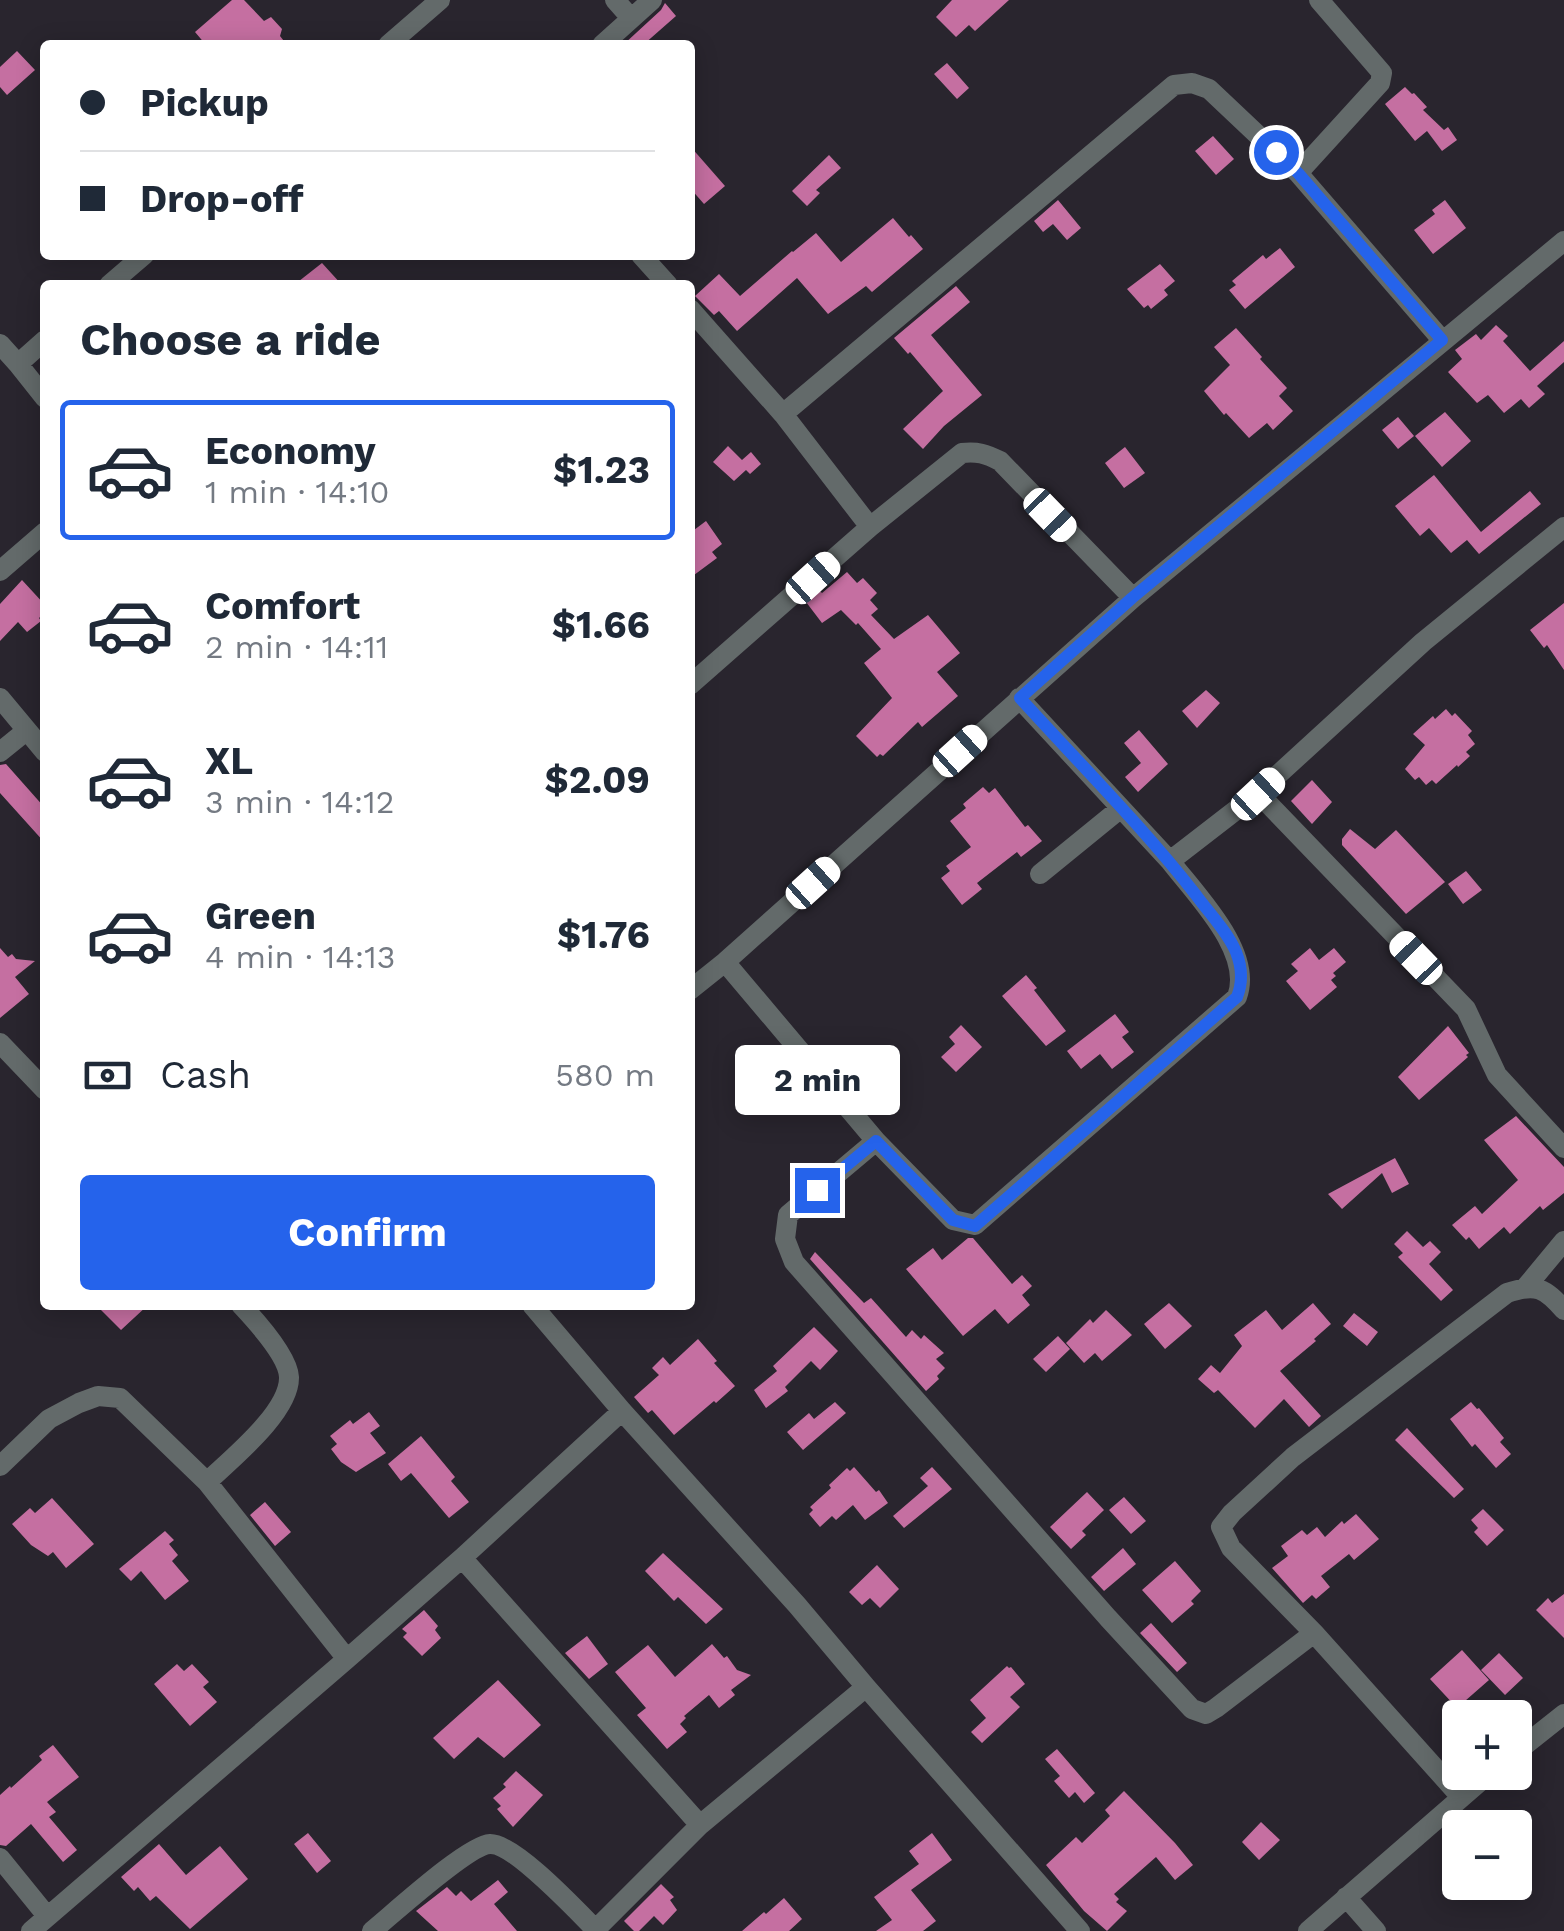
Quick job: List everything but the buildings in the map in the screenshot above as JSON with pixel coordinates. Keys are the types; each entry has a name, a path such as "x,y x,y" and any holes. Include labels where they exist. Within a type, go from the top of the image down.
{"street":[{"path":"394,40 440,0"},
{"path":"616,0 630,18"},
{"path":"607,40 652,0"},
{"path":"1298,173 1380,83 1382,73 1318,0"},
{"path":"783,414 1174,86 1192,82 1209,88 1298,173 1442,340"},
{"path":"695,986 1132,598 1442,340 1561,251"},
{"path":"115,280 138,260"},
{"path":"646,260 664,280"},
{"path":"695,316 783,414 870,527"},
{"path":"0,344 40,392"},
{"path":"18,364 40,344"},
{"path":"695,681 870,527 962,453 974,451 1000,462 1132,598"},
{"path":"1170,862 1258,794 1423,642 1564,527"},
{"path":"0,571 40,536"},
{"path":"0,698 40,746"},
{"path":"725,962 876,1141 953,1220 975,1226 1237,997 1242,986 1236,952 1227,936 1170,862 1020,698"},
{"path":"0,752 26,731"},
{"path":"1258,794 1466,1008 1497,1075 1564,1148"},
{"path":"1040,874 1120,808"},
{"path":"0,1042 40,1085"},
{"path":"876,1141 788,1215 784,1239 794,1262 1094,1604 1192,1709 1206,1714 1314,1633"},
{"path":"1525,1288 1564,1240"},
{"path":"1461,1797 1314,1633 1231,1548 1221,1527 1293,1457 1507,1293 1525,1288 1548,1292 1564,1310"},
{"path":"207,1482 274,1415 289,1379 284,1360 245,1310"},
{"path":"536,1310 1080,1931"},
{"path":"0,1466 49,1419 98,1396 120,1398 207,1482 347,1660"},
{"path":"30,1931 347,1660 622,1411"},
{"path":"462,1558 700,1825"},
{"path":"372,1931 468,1854 490,1844 508,1849 539,1874 596,1930 700,1825 866,1688"},
{"path":"1532,1740 1564,1714"},
{"path":"1308,1931 1469,1790"},
{"path":"0,1858 48,1916"},
{"path":"1346,1898 1376,1931"}],"route":[{"path":"817,1190 876,1141 953,1220 975,1226 1237,997 1242,986 1236,952 1227,936 1170,862 1020,698 1132,598 1442,340 1276,152"}]}
